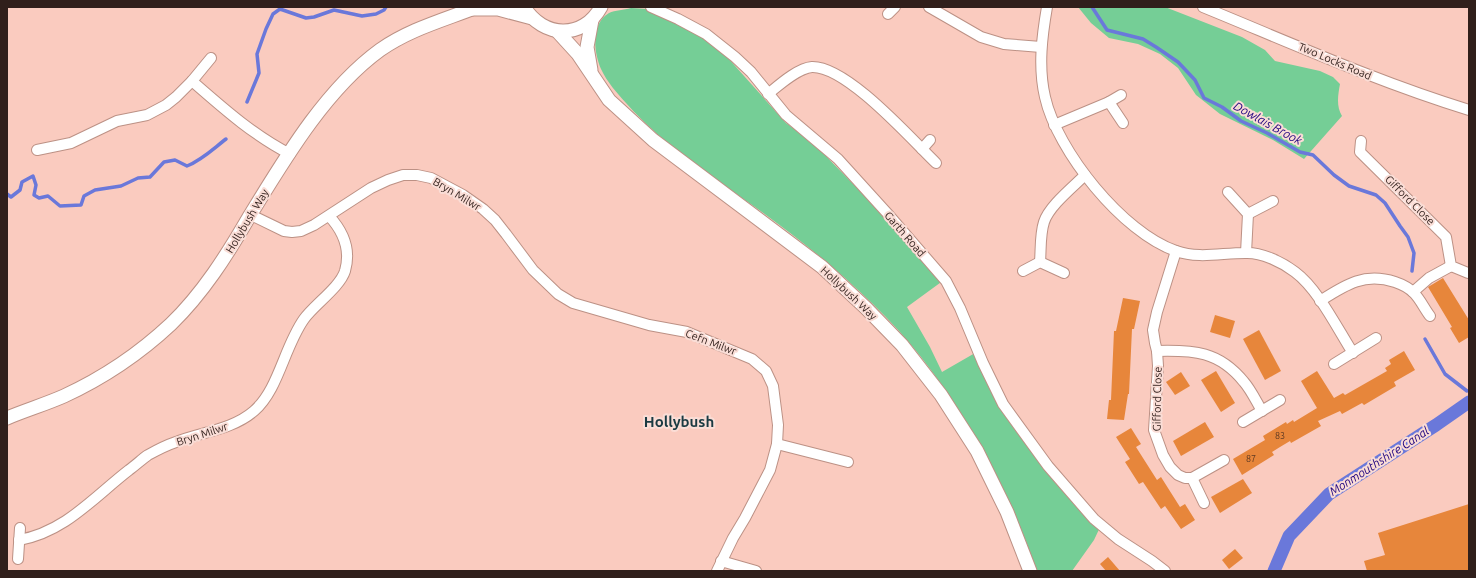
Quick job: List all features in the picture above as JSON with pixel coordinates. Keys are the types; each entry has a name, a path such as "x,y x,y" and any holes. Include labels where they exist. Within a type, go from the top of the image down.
{"street":[{"name":"Hollybush Way","path":"524,7 532,18 541,26 557,31 576,29 600,11"},
{"name":"Garth Road","path":"651,7 706,34 735,57 750,72 786,115 838,159 946,281 960,308 983,363 1003,404 1048,466 1094,519 1118,539 1165,571"},
{"path":"929,7 981,37 1004,44 1041,47"},
{"path":"1047,7 1041,47 1041,72 1045,97 1054,125 1085,175 1115,209 1135,227 1154,241 1176,252 1203,257 1246,253 1264,256 1295,272 1320,301 1353,353"},
{"name":"Two Locks Road","path":"1203,7 1223,11 1356,70 1436,100 1469,110"},
{"name":"Hollybush Way","path":"7,418 74,391 102,376 145,346 172,323 202,289 225,257 290,154 331,97 347,79 380,50 414,30 475,8 498,9 532,18"},
{"name":"Hollybush Way","path":"593,77 587,47 600,11"},
{"name":"Hollybush Way","path":"557,31 578,54 609,100 652,140 822,267 866,308 902,345 941,395 977,451 1007,512 1030,571"},
{"path":"37,150 71,143 117,121 147,115 166,105 192,81 211,58"},
{"path":"768,94 802,70 812,67 823,68 837,75 864,93 936,163"},
{"path":"192,81 234,118 252,131 290,154"},
{"path":"1054,125 1109,102 1121,95"},
{"path":"1109,102 1123,123"},
{"path":"922,149 930,140"},
{"name":"Gifford Close","path":"1361,141 1360,152 1446,236 1451,266"},
{"name":"Bryn Milwr","path":"251,215 284,231 302,231 329,216 371,188 388,180 403,175 417,175 431,178 463,195 483,209 495,220 533,270 558,294"},
{"path":"1040,262 1042,231 1045,220 1051,210 1085,175"},
{"path":"1228,192 1238,205 1248,214"},
{"path":"1248,214 1273,201"},
{"path":"1246,253 1248,214"},
{"name":"Bryn Milwr","path":"19,540 34,538 53,529 75,515 148,455 176,442 220,429 254,412 269,394 290,342 304,318 339,282 345,272 347,258 346,244 341,231 329,216"},
{"name":"Gifford Close","path":"1176,252 1157,312 1153,330 1158,366 1154,417 1156,435 1163,455 1170,468 1178,475 1185,478 1192,478"},
{"path":"1023,271 1040,262"},
{"path":"1040,262 1064,273"},
{"path":"1413,292 1429,278 1451,266 1468,273"},
{"path":"1320,301 1349,284 1366,278 1383,278 1400,284 1413,292 1430,316"},
{"name":"Cefn Milwr","path":"558,294 573,303 617,317 687,332 752,359 766,371 773,386 778,425 777,444 770,470 719,566 756,571"},
{"path":"1334,364 1376,338"},
{"name":"Gifford Close","path":"1157,351 1180,350 1202,353 1218,360 1232,368 1245,383 1262,411"},
{"path":"1243,422 1280,400"},
{"path":"777,444 848,462"},
{"path":"1204,503 1192,478 1224,460"},
{"path":"18,559 20,528"}],"green space":[{"path":"1078,7 1165,7 1242,37 1265,50 1275,61 1320,71 1333,77 1340,84 1338,104 1342,116 1304,159 1273,140 1220,114 1196,95 1178,68 1160,54 1138,44 1109,38 1091,23"},
{"path":"631,8 648,9 678,21 719,48 786,123 817,147 860,191 877,206 944,280 907,307 930,347 942,372 975,353 1042,454 1103,521 1094,540 1072,571 1036,571 1013,510 994,472 955,404 921,357 887,318 828,263 807,246 693,163 658,135 612,87 603,74 597,55 595,47 596,31 603,18 609,13"}],"building":[{"path":"1443,278 1469,320 1469,337 1459,343 1450,328 1452,327 1428,287"},
{"path":"1123,298 1140,301 1134,329 1132,329 1129,394 1124,420 1107,419 1109,400 1111,400 1114,331 1116,331"},
{"path":"1215,315 1235,321 1230,338 1210,332"},
{"path":"1259,330 1281,371 1265,380 1243,339"},
{"path":"1404,351 1415,370 1394,382 1396,386 1364,405 1362,403 1342,414 1340,411 1318,421 1321,426 1291,443 1290,441 1280,447 1272,452 1274,455 1242,475 1233,459 1265,440 1263,436 1286,422 1287,424 1293,420 1294,422 1317,408 1301,381 1317,371 1334,398 1343,393 1345,395 1387,371 1385,368 1391,364 1389,360"},
{"path":"1216,371 1235,403 1221,412 1201,380"},
{"path":"1181,372 1190,386 1175,395 1166,382"},
{"path":"1205,422 1214,437 1181,456 1173,441"},
{"path":"1131,428 1141,444 1136,447 1157,480 1161,477 1180,507 1185,504 1195,520 1181,529 1165,506 1161,509 1143,482 1139,484 1125,462 1130,459 1116,437"},
{"path":"1243,479 1252,493 1220,513 1211,497"},
{"path":"1469,504 1469,571 1367,571 1364,561 1385,555 1378,533"},
{"path":"1235,549 1243,558 1229,569 1222,560"},
{"path":"1108,557 1120,571 1106,571 1100,564"}],"waterway":[{"path":"247,102 259,73 257,54 273,14 280,9 306,18 314,17 334,10 362,16 376,14 384,10 386,7"},
{"name":"Dowlais Brook","path":"1092,7 1107,30 1143,39 1178,62 1195,80 1204,98 1222,107 1241,121 1267,133 1300,152 1313,155 1334,175 1349,186 1376,195 1385,203 1408,237 1414,253 1412,271"},
{"path":"7,194 11,197 20,190 22,182 33,176 36,185 34,195 39,198 48,196 60,206 81,205 84,196 95,190 121,186 138,178 150,177 164,162 175,160 187,166 192,164 226,139"},
{"name":"Dowlais Brook","path":"1425,339 1445,374 1467,391"},
{"name":"Monmouthshire Canal","path":"1274,571 1289,536 1329,494 1469,402"}],"district":[{"name":"Hollybush","path":"679,421"}]}
